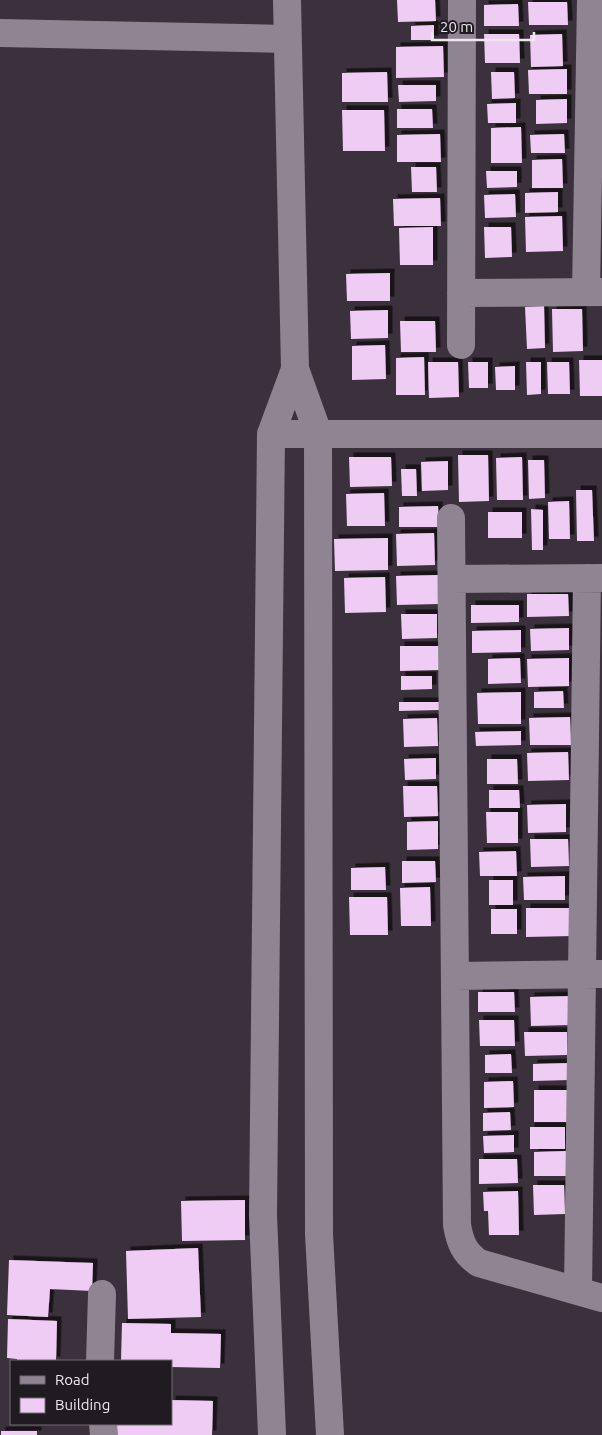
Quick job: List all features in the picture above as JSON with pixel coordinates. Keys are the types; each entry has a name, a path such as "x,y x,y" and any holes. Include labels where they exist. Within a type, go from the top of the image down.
{"street":[{"path":"286,0 295,369 318,433 319,1234 330,1435"},
{"path":"461,345 462,0"},
{"path":"461,293 594,292 591,0"},
{"path":"0,33 287,39"},
{"path":"272,1435 264,1214 271,434 295,369"},
{"path":"271,434 602,434"},
{"path":"451,518 457,1225 459,1237 467,1253 479,1263 590,1294 594,578 452,579"},
{"path":"455,976 592,974"},
{"path":"100,1360 102,1294"}],"building":[{"path":"397,0 435,0 436,21 398,22"},
{"path":"528,2 567,2 568,25 529,25"},
{"path":"518,4 519,26 484,26 484,5"},
{"path":"434,25 434,40 411,40 411,26"},
{"path":"484,34 519,34 520,63 485,63"},
{"path":"562,34 563,66 531,67 530,35"},
{"path":"443,46 444,77 396,78 396,47"},
{"path":"567,69 567,94 529,94 528,70"},
{"path":"387,72 388,102 342,102 342,73"},
{"path":"491,72 514,72 515,98 492,99"},
{"path":"398,85 436,85 436,101 399,102"},
{"path":"567,99 567,123 536,124 536,100"},
{"path":"516,103 516,123 488,123 487,104"},
{"path":"397,109 432,109 433,128 397,128"},
{"path":"342,110 384,110 385,151 343,151"},
{"path":"521,127 522,163 491,163 491,128"},
{"path":"440,134 441,162 397,162 397,135"},
{"path":"564,134 565,153 531,153 530,135"},
{"path":"562,159 563,188 532,188 532,160"},
{"path":"411,167 436,167 437,192 412,192"},
{"path":"486,171 517,171 517,187 487,188"},
{"path":"558,192 558,212 525,213 525,193"},
{"path":"515,194 516,217 485,218 484,195"},
{"path":"440,198 441,226 394,226 393,199"},
{"path":"562,216 563,251 526,252 525,217"},
{"path":"433,227 433,265 400,265 399,228"},
{"path":"484,227 511,227 512,257 485,258"},
{"path":"390,273 390,301 347,301 346,274"},
{"path":"544,306 545,348 527,349 525,307"},
{"path":"552,309 582,309 583,351 553,352"},
{"path":"388,310 388,338 351,339 350,311"},
{"path":"400,321 435,321 436,352 401,352"},
{"path":"385,345 386,379 352,380 352,346"},
{"path":"424,357 425,395 396,395 396,358"},
{"path":"579,360 602,360 602,396 580,396"},
{"path":"428,362 458,362 459,397 429,398"},
{"path":"468,362 488,362 488,388 469,388"},
{"path":"526,362 541,362 541,394 527,395"},
{"path":"547,362 569,362 570,394 548,394"},
{"path":"515,366 515,390 496,390 495,367"},
{"path":"458,455 488,455 489,501 459,502"},
{"path":"349,457 391,457 392,486 350,487"},
{"path":"522,457 523,500 497,500 496,458"},
{"path":"528,460 544,460 545,498 529,499"},
{"path":"448,461 448,490 422,491 421,462"},
{"path":"401,469 416,469 417,496 402,496"},
{"path":"576,490 592,490 594,541 577,541"},
{"path":"384,493 385,526 347,526 346,494"},
{"path":"569,501 570,539 549,539 548,502"},
{"path":"438,506 439,527 399,527 399,507"},
{"path":"531,509 543,510 543,550 532,550"},
{"path":"488,512 522,512 522,538 488,538"},
{"path":"434,533 435,565 397,566 396,534"},
{"path":"388,538 388,570 335,571 334,539"},
{"path":"438,575 439,604 397,605 396,576"},
{"path":"385,577 386,612 345,613 344,578"},
{"path":"527,594 568,594 569,616 527,617"},
{"path":"471,605 519,605 519,622 471,623"},
{"path":"401,614 437,614 437,638 402,639"},
{"path":"569,628 569,650 531,651 530,629"},
{"path":"521,630 521,652 472,653 472,631"},
{"path":"400,646 440,646 440,670 400,671"},
{"path":"520,658 521,683 488,684 488,659"},
{"path":"569,658 569,686 528,687 527,659"},
{"path":"401,676 432,676 432,689 401,690"},
{"path":"563,691 564,708 534,708 534,692"},
{"path":"521,692 521,724 478,724 477,693"},
{"path":"399,702 440,702 440,710 399,711"},
{"path":"570,717 571,745 530,745 529,718"},
{"path":"437,718 438,746 404,747 403,719"},
{"path":"521,731 521,745 476,746 475,732"},
{"path":"568,752 569,780 528,781 527,753"},
{"path":"436,758 436,779 405,780 404,759"},
{"path":"487,759 517,759 518,784 487,784"},
{"path":"403,786 437,786 438,816 404,817"},
{"path":"489,790 519,790 520,808 489,808"},
{"path":"566,804 566,832 528,833 527,805"},
{"path":"486,812 518,812 518,843 487,843"},
{"path":"438,821 438,849 407,850 407,822"},
{"path":"530,839 568,839 569,866 531,867"},
{"path":"516,851 517,876 480,876 479,852"},
{"path":"402,861 435,861 436,882 402,883"},
{"path":"385,867 386,890 351,890 351,868"},
{"path":"565,876 565,900 524,900 523,877"},
{"path":"489,880 513,880 513,905 489,905"},
{"path":"430,887 431,926 401,926 400,888"},
{"path":"349,897 387,897 388,935 350,935"},
{"path":"526,908 572,908 573,936 526,937"},
{"path":"491,909 517,909 517,934 491,934"},
{"path":"478,992 514,992 515,1012 478,1012"},
{"path":"571,996 572,1025 531,1026 530,997"},
{"path":"479,1020 514,1020 515,1046 480,1046"},
{"path":"524,1032 567,1032 567,1055 525,1056"},
{"path":"511,1054 512,1073 485,1073 485,1055"},
{"path":"570,1063 570,1080 533,1081 533,1064"},
{"path":"513,1081 514,1107 484,1108 484,1082"},
{"path":"534,1090 568,1090 568,1122 534,1122"},
{"path":"510,1112 511,1130 483,1131 483,1113"},
{"path":"530,1127 565,1127 565,1149 530,1149"},
{"path":"514,1135 514,1152 484,1153 483,1136"},
{"path":"566,1151 566,1176 534,1176 534,1152"},
{"path":"479,1159 517,1159 518,1183 479,1184"},
{"path":"533,1185 564,1185 565,1214 534,1215"},
{"path":"518,1191 519,1235 489,1235 488,1211 484,1211 483,1192"},
{"path":"245,1200 245,1240 182,1241 181,1201"},
{"path":"198,1248 201,1317 128,1319 126,1251"},
{"path":"9,1260 93,1263 92,1291 50,1289 48,1317 7,1315"},
{"path":"8,1319 57,1321 56,1360 17,1360 7,1358"},
{"path":"122,1323 171,1324 171,1333 221,1334 220,1368 172,1367 172,1360 121,1360"},
{"path":"172,1400 213,1401 212,1435 112,1435 112,1425 172,1425"},
{"path":"1,1431 37,1431 37,1435 1,1435"}]}
